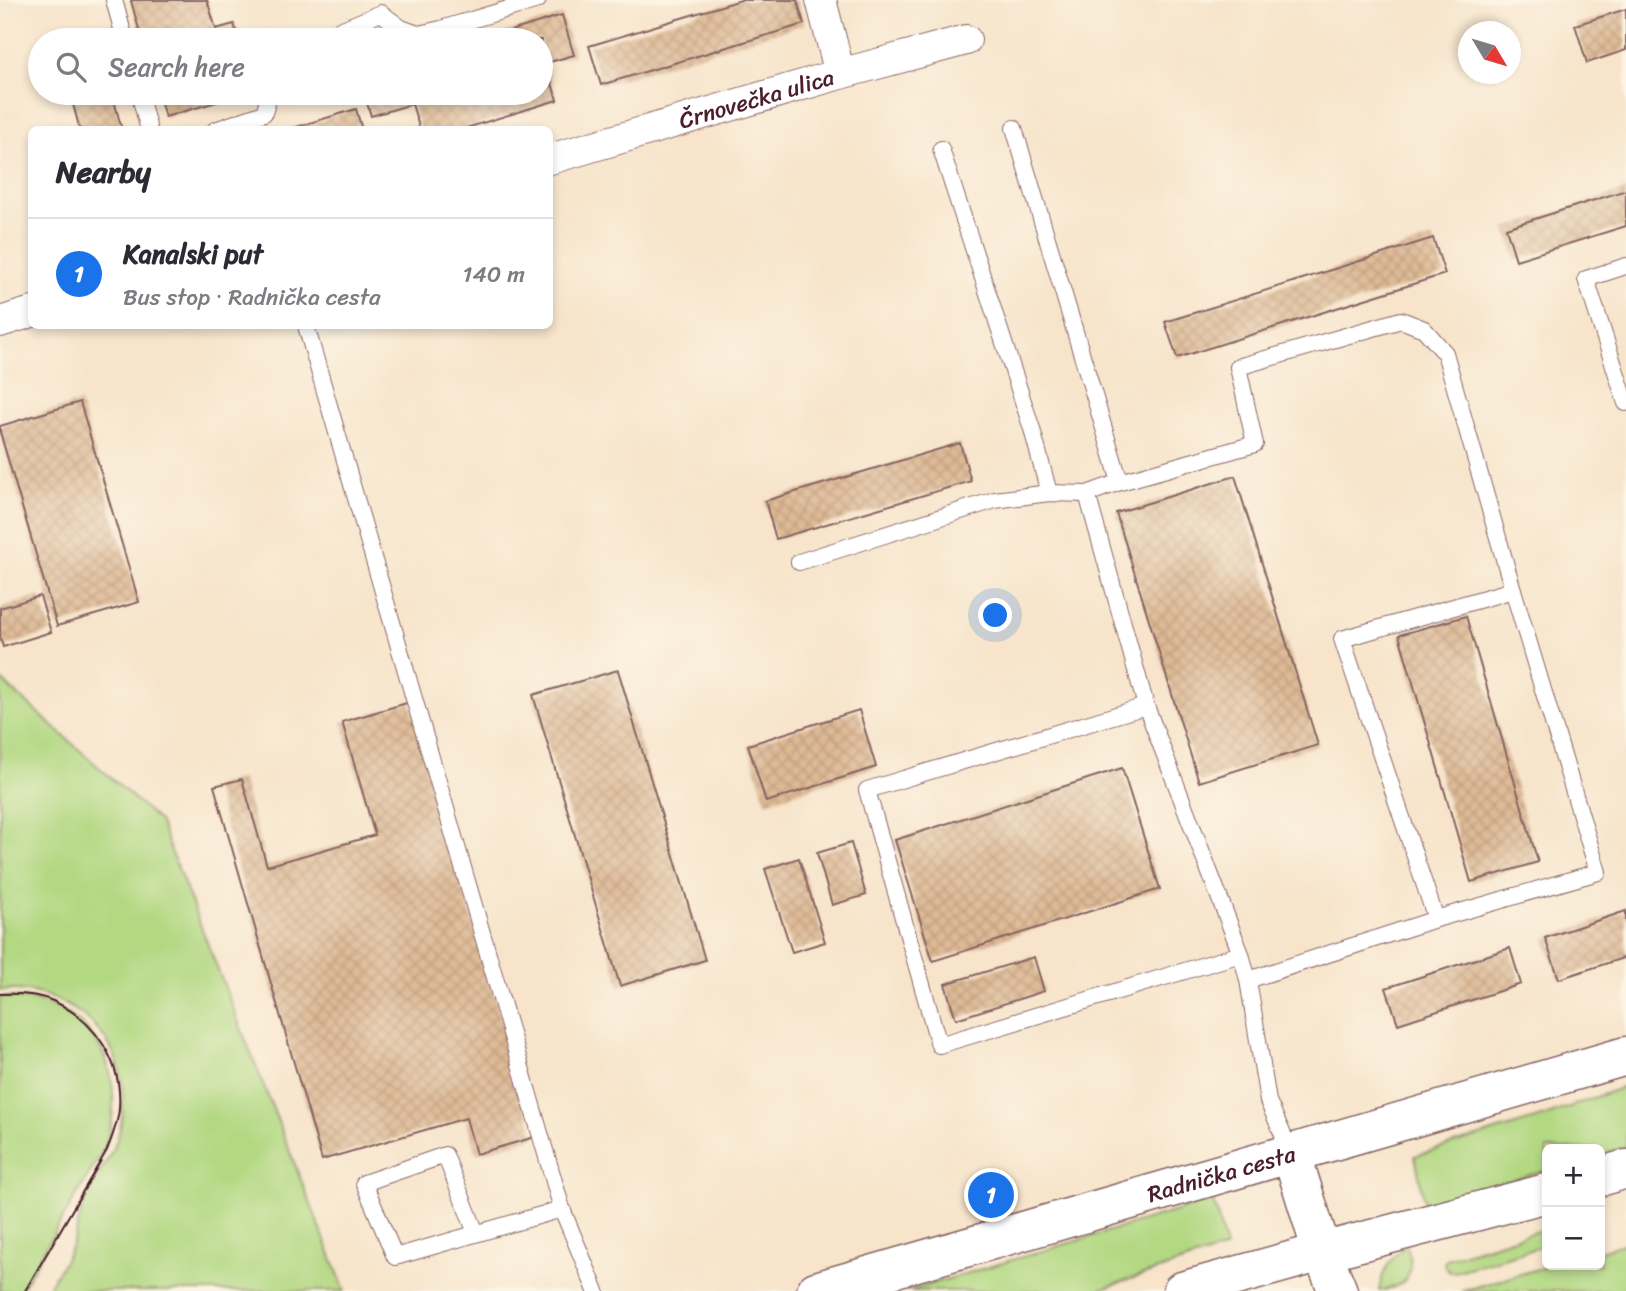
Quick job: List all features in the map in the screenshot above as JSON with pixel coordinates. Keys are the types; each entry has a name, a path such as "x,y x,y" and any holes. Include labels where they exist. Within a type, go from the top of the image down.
{"main road":[{"name":"Radnička cesta","path":"816,1291 1626,1056"},
{"path":"1292,1155 1322,1252 1338,1291"},
{"path":"1605,1175 1626,1169"},
{"path":"1182,1291 1542,1194"}],"street":[{"path":"821,0 840,74"},
{"name":"Črnovečka ulica","path":"553,158 965,40"},
{"path":"0,322 28,314"}],"lane":[{"path":"114,0 122,28"},
{"path":"444,28 538,0"},
{"path":"345,28 381,13 401,28"},
{"path":"142,105 148,126"},
{"path":"227,126 264,113 266,105"},
{"path":"1014,128 1120,482"},
{"path":"942,149 1032,429 1049,493"},
{"path":"1626,266 1586,279 1626,404"},
{"path":"799,562 995,500 1049,493 1087,494 1255,444 1238,367 1401,320 1424,329 1445,353 1598,872 1436,919 1248,980"},
{"path":"307,329 562,1209 596,1291"},
{"path":"1087,494 1146,706 1241,954 1248,980 1268,1101 1292,1155"},
{"path":"1436,919 1342,639 1513,590"},
{"path":"1146,706 867,790 939,1045 1241,954"},
{"path":"476,1233 445,1155 364,1183 395,1257 562,1209"}],"green space":[{"path":"0,679 159,821 345,1291 46,1291 69,1251 87,1197 118,1138 123,1091 113,1053 103,1035 84,1016 44,995 0,990"},
{"path":"0,997 31,1000 57,1008 79,1022 96,1041 107,1063 113,1089 112,1117 105,1147 20,1291 0,1291"},
{"path":"1626,1086 1626,1147 1605,1153 1605,1144 1542,1144 1542,1171 1425,1206 1415,1156 1545,1116"},
{"path":"1213,1200 1226,1248 1094,1291 908,1291"},
{"path":"1542,1230 1542,1246 1455,1272 1450,1272 1444,1266 1445,1260"},
{"path":"1626,1243 1626,1291 1462,1291 1542,1268 1542,1270 1605,1270 1605,1249"},
{"path":"1407,1246 1410,1264 1407,1277 1397,1286 1379,1291 1388,1266"}],"building":[{"path":"207,0 216,28 139,28 131,1"},
{"path":"741,0 797,0 804,24 601,85 589,46"},
{"path":"1626,9 1626,50 1587,63 1575,25"},
{"path":"562,15 574,55 553,61 553,28 520,28"},
{"path":"234,24 235,28 220,28"},
{"path":"73,105 115,105 121,126 79,126"},
{"path":"162,105 206,105 165,117"},
{"path":"368,105 409,105 371,116"},
{"path":"412,105 541,105 473,126 419,126"},
{"path":"356,109 361,126 300,126"},
{"path":"1626,190 1626,226 1516,260 1506,228"},
{"path":"1433,238 1445,274 1177,358 1165,322"},
{"path":"80,402 139,602 57,626 0,426"},
{"path":"960,443 971,481 776,539 765,501"},
{"path":"1235,476 1318,745 1199,782 1116,513"},
{"path":"40,596 51,632 3,647 0,637 0,608"},
{"path":"1466,616 1538,862 1471,882 1399,635"},
{"path":"618,670 705,960 620,986 533,695"},
{"path":"410,702 535,1137 476,1154 466,1118 322,1160 214,786 242,779 267,866 375,835 342,722"},
{"path":"859,710 876,767 766,802 748,745"},
{"path":"1122,768 1160,889 933,961 895,840"},
{"path":"851,843 866,895 832,905 817,853"},
{"path":"799,858 825,942 792,952 765,869"},
{"path":"1626,911 1626,957 1559,979 1545,938"},
{"path":"1510,948 1521,984 1398,1024 1386,988"},
{"path":"1034,957 1044,991 956,1019 945,984"}],"tram line":[{"path":"0,994 27,994 47,999 82,1019 103,1044 111,1059 119,1092 117,1119 107,1150 25,1291"}],"place":[{"name":"Kanalski put","path":"991,1195"}]}
